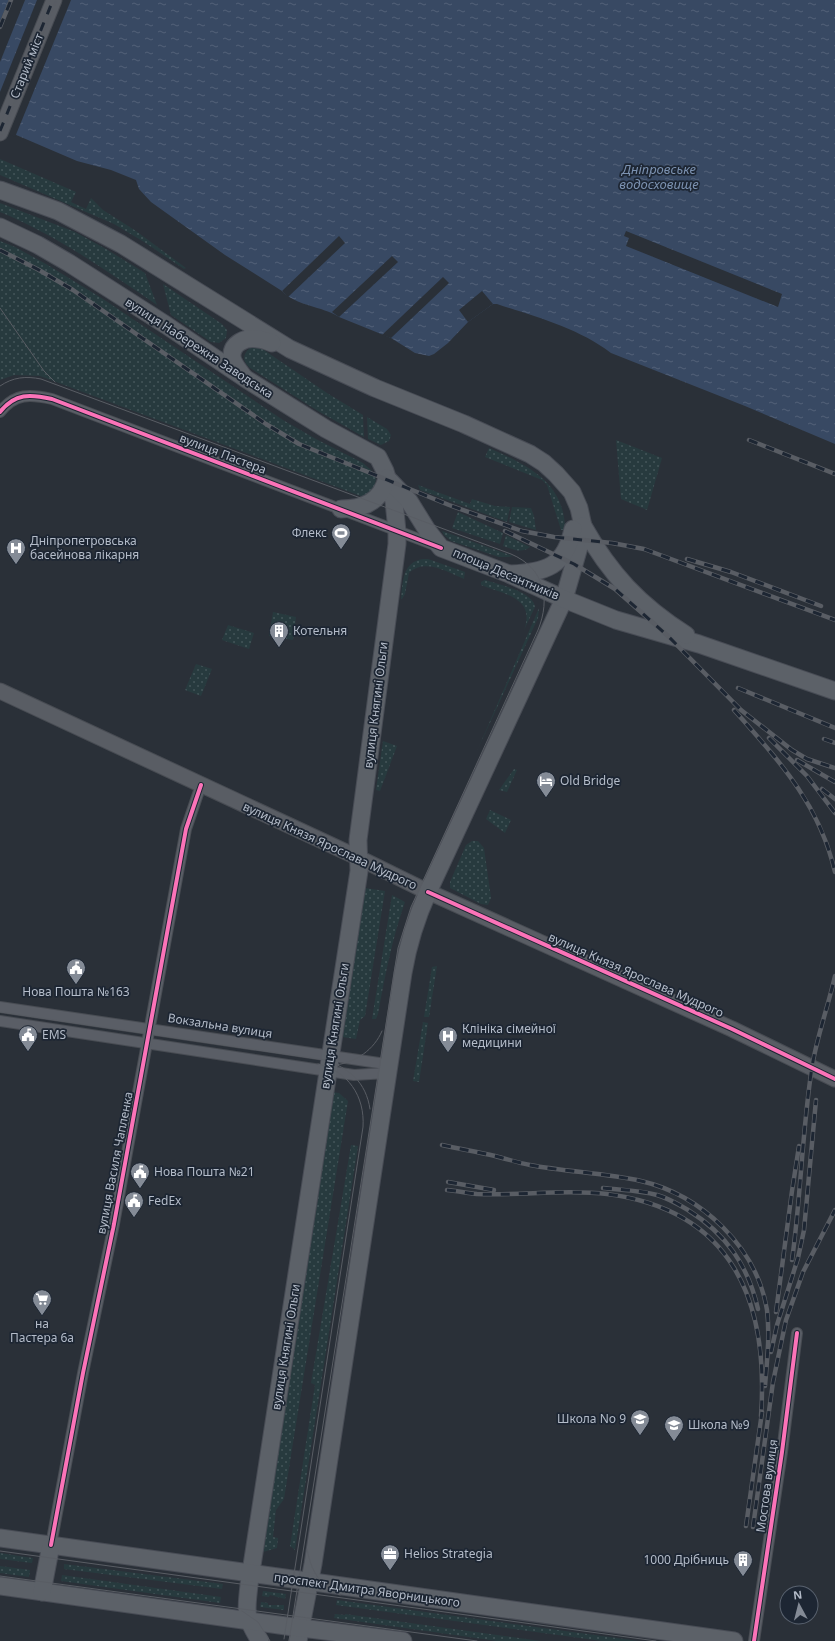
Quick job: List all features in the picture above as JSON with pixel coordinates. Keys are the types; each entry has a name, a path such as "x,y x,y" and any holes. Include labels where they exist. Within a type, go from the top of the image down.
{"main road":[{"name":"Старий міст","path":"0,133 54,0"},
{"path":"0,190 58,211 121,244 290,349"},
{"name":"вулиця Набережна Заводська","path":"0,227 38,245 166,325 246,380 378,457 385,470 387,478"},
{"path":"246,380 234,365 232,356 235,347 240,341 257,338 290,349"},
{"name":"площа Десантників","path":"290,349 375,388 464,424 530,454 544,463 572,492 579,508 583,526 581,540 564,599 509,574 441,548 427,530 409,501 387,478"},
{"path":"341,509 363,507 371,502 385,488 387,478"},
{"name":"вулиця Княгині Ольги","path":"248,1621 246,1609 250,1573 359,871 358,840 398,531 394,501 387,478"},
{"path":"509,574 536,572 550,566 561,558 569,544 573,527 572,492"},
{"path":"583,526 603,560 630,591 666,622 700,644"},
{"path":"299,1635 310,1582 327,1477 407,948 416,917 564,599 616,620 700,644 835,691"},
{"name":"вулиця Князя Ярослава Мудрого","path":"0,691 359,858 428,892 732,1029 835,1079"},
{"name":"проспект Дмитра Яворницького","path":"0,1538 710,1639 734,1641"},
{"path":"42,1592 51,1545"},
{"path":"0,1586 248,1621 299,1635 403,1641"},
{"path":"248,1621 260,1641"}],"street":[{"name":"вулиця Пастера","path":"0,412 6,404 19,397 34,395 52,399 441,548"},
{"name":"вулиця Василя Чапленка","path":"51,1545 83,1373 114,1224 148,1045 186,829 201,785"},
{"name":"Вокзальна вулиця","path":"0,1007 151,1029 330,1064 358,1075 388,1069"},
{"name":"Вокзальна вулиця","path":"0,1021 148,1045 388,1069"},
{"name":"Мостова вулиця","path":"754,1641 782,1452 797,1333"}],"green space":[{"path":"0,159 76,192 71,202 86,209 91,198 103,210 136,231 186,268 184,269 114,224 0,175"},
{"path":"0,203 75,232 145,273 157,305 100,267 41,231 0,212"},
{"path":"0,241 15,247 46,264 103,299 283,420 363,463 371,470 376,479 375,486 366,498 40,376 14,375 0,380"},
{"path":"163,284 222,324 227,330 226,338 219,343 211,342 171,315"},
{"path":"252,347 261,348 327,393 363,415 364,437 318,411 250,368 245,362 244,357 247,351"},
{"path":"367,417 387,429 391,435 389,441 381,445 368,439"},
{"path":"616,440 662,458 647,510 621,499"},
{"path":"489,448 530,469 551,487 558,499 563,513 565,530 561,530 547,485 542,480 485,457"},
{"path":"418,485 470,504 472,499 495,506 510,507 507,522 420,490"},
{"path":"512,507 531,508 536,530 509,522"},
{"path":"458,512 503,533 500,544 452,528"},
{"path":"442,531 513,556 499,557 451,541"},
{"path":"506,535 530,547 520,551 503,546"},
{"path":"428,559 465,572 464,579 429,566 415,569 409,573 405,594 401,599 403,580 407,568 416,561"},
{"path":"485,580 514,589 529,597 533,602 535,607 524,630 527,619 526,611 522,604 508,595 481,585 481,582"},
{"path":"539,608 538,618 477,751"},
{"path":"273,612 296,617 293,640 269,636"},
{"path":"228,625 254,633 249,649 222,640"},
{"path":"196,664 212,669 201,696 185,690"},
{"path":"383,741 397,746 380,791 376,790"},
{"path":"514,769 517,770 507,792 499,790"},
{"path":"490,810 511,820 505,833 486,819"},
{"path":"472,841 478,841 484,848 491,898 488,905 481,904 450,888 450,882 466,845"},
{"path":"365,888 385,891 365,1016 360,1020 356,1039 342,1037"},
{"path":"392,895 405,902 386,972 378,1014 376,1019 372,1019"},
{"path":"437,966 429,1017 424,1017 432,967"},
{"path":"423,1022 428,1023 419,1082 413,1081"},
{"path":"332,1092 339,1093 348,1101 284,1499 276,1510 273,1537 278,1538 277,1548 263,1552"},
{"path":"351,1145 358,1146 295,1550 290,1546 315,1385 311,1383"},
{"path":"0,1553 33,1558 32,1563 0,1559"},
{"path":"64,1564 223,1584 222,1589 64,1569"},
{"path":"0,1566 30,1570 29,1577 0,1573"},
{"path":"62,1575 221,1597 220,1603 61,1581"},
{"path":"263,1591 286,1594 285,1599 270,1595 269,1597 262,1596"},
{"path":"337,1600 639,1641 602,1641 336,1605"},
{"path":"261,1602 268,1603 268,1605 284,1605 284,1610 260,1607"},
{"path":"335,1614 345,1614 541,1641 497,1641 334,1618"}],"water":[{"name":"Дніпровське водосховище","path":"0,0 835,0 835,444 745,406 611,353 598,344 571,330 497,304 493,304 468,322 448,343 429,356 415,353 391,338 325,310 294,300 225,255 151,202 139,189 136,180 111,170 77,161 0,128"}],"pier":[{"path":"9,0 25,0 0,62 0,21"},
{"path":"37,0 71,0 15,137 0,130 0,92"},
{"path":"626,231 782,294 778,307 626,246 629,238 624,236"},
{"path":"339,236 345,243 288,297 282,291"},
{"path":"392,256 398,262 339,317 332,312"},
{"path":"443,277 449,283 391,338 382,335"},
{"path":"482,291 493,304 468,322 459,310"}],"tram line":[{"path":"0,140 57,0"},
{"path":"0,308 44,371 55,382"},
{"path":"0,386 20,378 41,379 511,554 531,567 542,585 544,607 538,630 411,907 398,948 289,1641"},
{"path":"0,1012 325,1060 342,1067 355,1077 365,1091 370,1109"},
{"path":"336,1065 350,1061 364,1054 379,1038 382,1031"},
{"path":"284,1639 363,1127 361,1105 358,1095 352,1086 338,1072 329,1067 318,1064"},
{"path":"307,1549 311,1564 318,1577 327,1587 340,1595"},
{"path":"0,1551 656,1641"},
{"path":"0,1576 477,1641"},
{"path":"242,1611 258,1622 270,1641"}],"railway":[{"path":"0,27 11,0"},
{"path":"0,131 53,0"},
{"path":"0,250 39,270 73,290 266,424 299,444 449,505 522,531 554,537 612,543 644,549 835,620"},
{"path":"749,440 835,474"},
{"path":"505,531 574,564 615,589 668,636 741,710 792,750 807,759 835,768"},
{"path":"687,559 731,572 821,606"},
{"path":"738,688 835,728"},
{"path":"734,710 782,765 808,804 828,847 835,872"},
{"path":"769,738 807,776 835,813"},
{"path":"824,739 835,743"},
{"path":"797,760 835,782"},
{"path":"822,789 835,799"},
{"path":"792,1260 812,1067 835,976"},
{"path":"771,1352 777,1325 798,1258 804,1230 816,1100"},
{"path":"442,1145 530,1165 641,1181 664,1188 685,1198 705,1212 723,1228 739,1246 752,1266 761,1287 767,1310 768,1329 765,1386"},
{"path":"776,1312 799,1146"},
{"path":"448,1182 494,1190"},
{"path":"603,1188 637,1191 661,1196 669,1199 702,1219 714,1229 734,1252 748,1278 758,1309"},
{"path":"447,1190 477,1194 559,1192 607,1194 650,1203 685,1219 713,1241 734,1268 749,1300 758,1335 762,1374 761,1416"},
{"path":"753,1527 773,1382 786,1320 803,1272 835,1210"},
{"path":"746,1526 762,1412"}],"cycle path":[{"path":"0,412 11,401 23,396 37,396 52,399 441,548"},
{"path":"51,1545 83,1373 114,1224 186,829 201,785"},
{"path":"428,892 732,1029 835,1079"},
{"path":"754,1641 782,1452 797,1333"}],"place":[{"name":"Флекс","path":"341,550"},
{"name":"Дніпропетровська басейнова лікарня","path":"16,565"},
{"name":"Котельня","path":"279,648"},
{"name":"Old Bridge","path":"546,798"},
{"name":"Нова Пошта №163","path":"76,985"},
{"name":"EMS","path":"28,1052"},
{"name":"Клініка сімейної медицини","path":"448,1053"},
{"name":"Нова Пошта №21","path":"140,1189"},
{"name":"FedEx","path":"134,1218"},
{"name":"на Пастера 6а","path":"42,1316"},
{"name":"Школа No 9","path":"640,1436"},
{"name":"Школа №9","path":"674,1442"},
{"name":"Helios Strategia","path":"390,1571"},
{"name":"1000 Дрібниць","path":"743,1577"}]}
